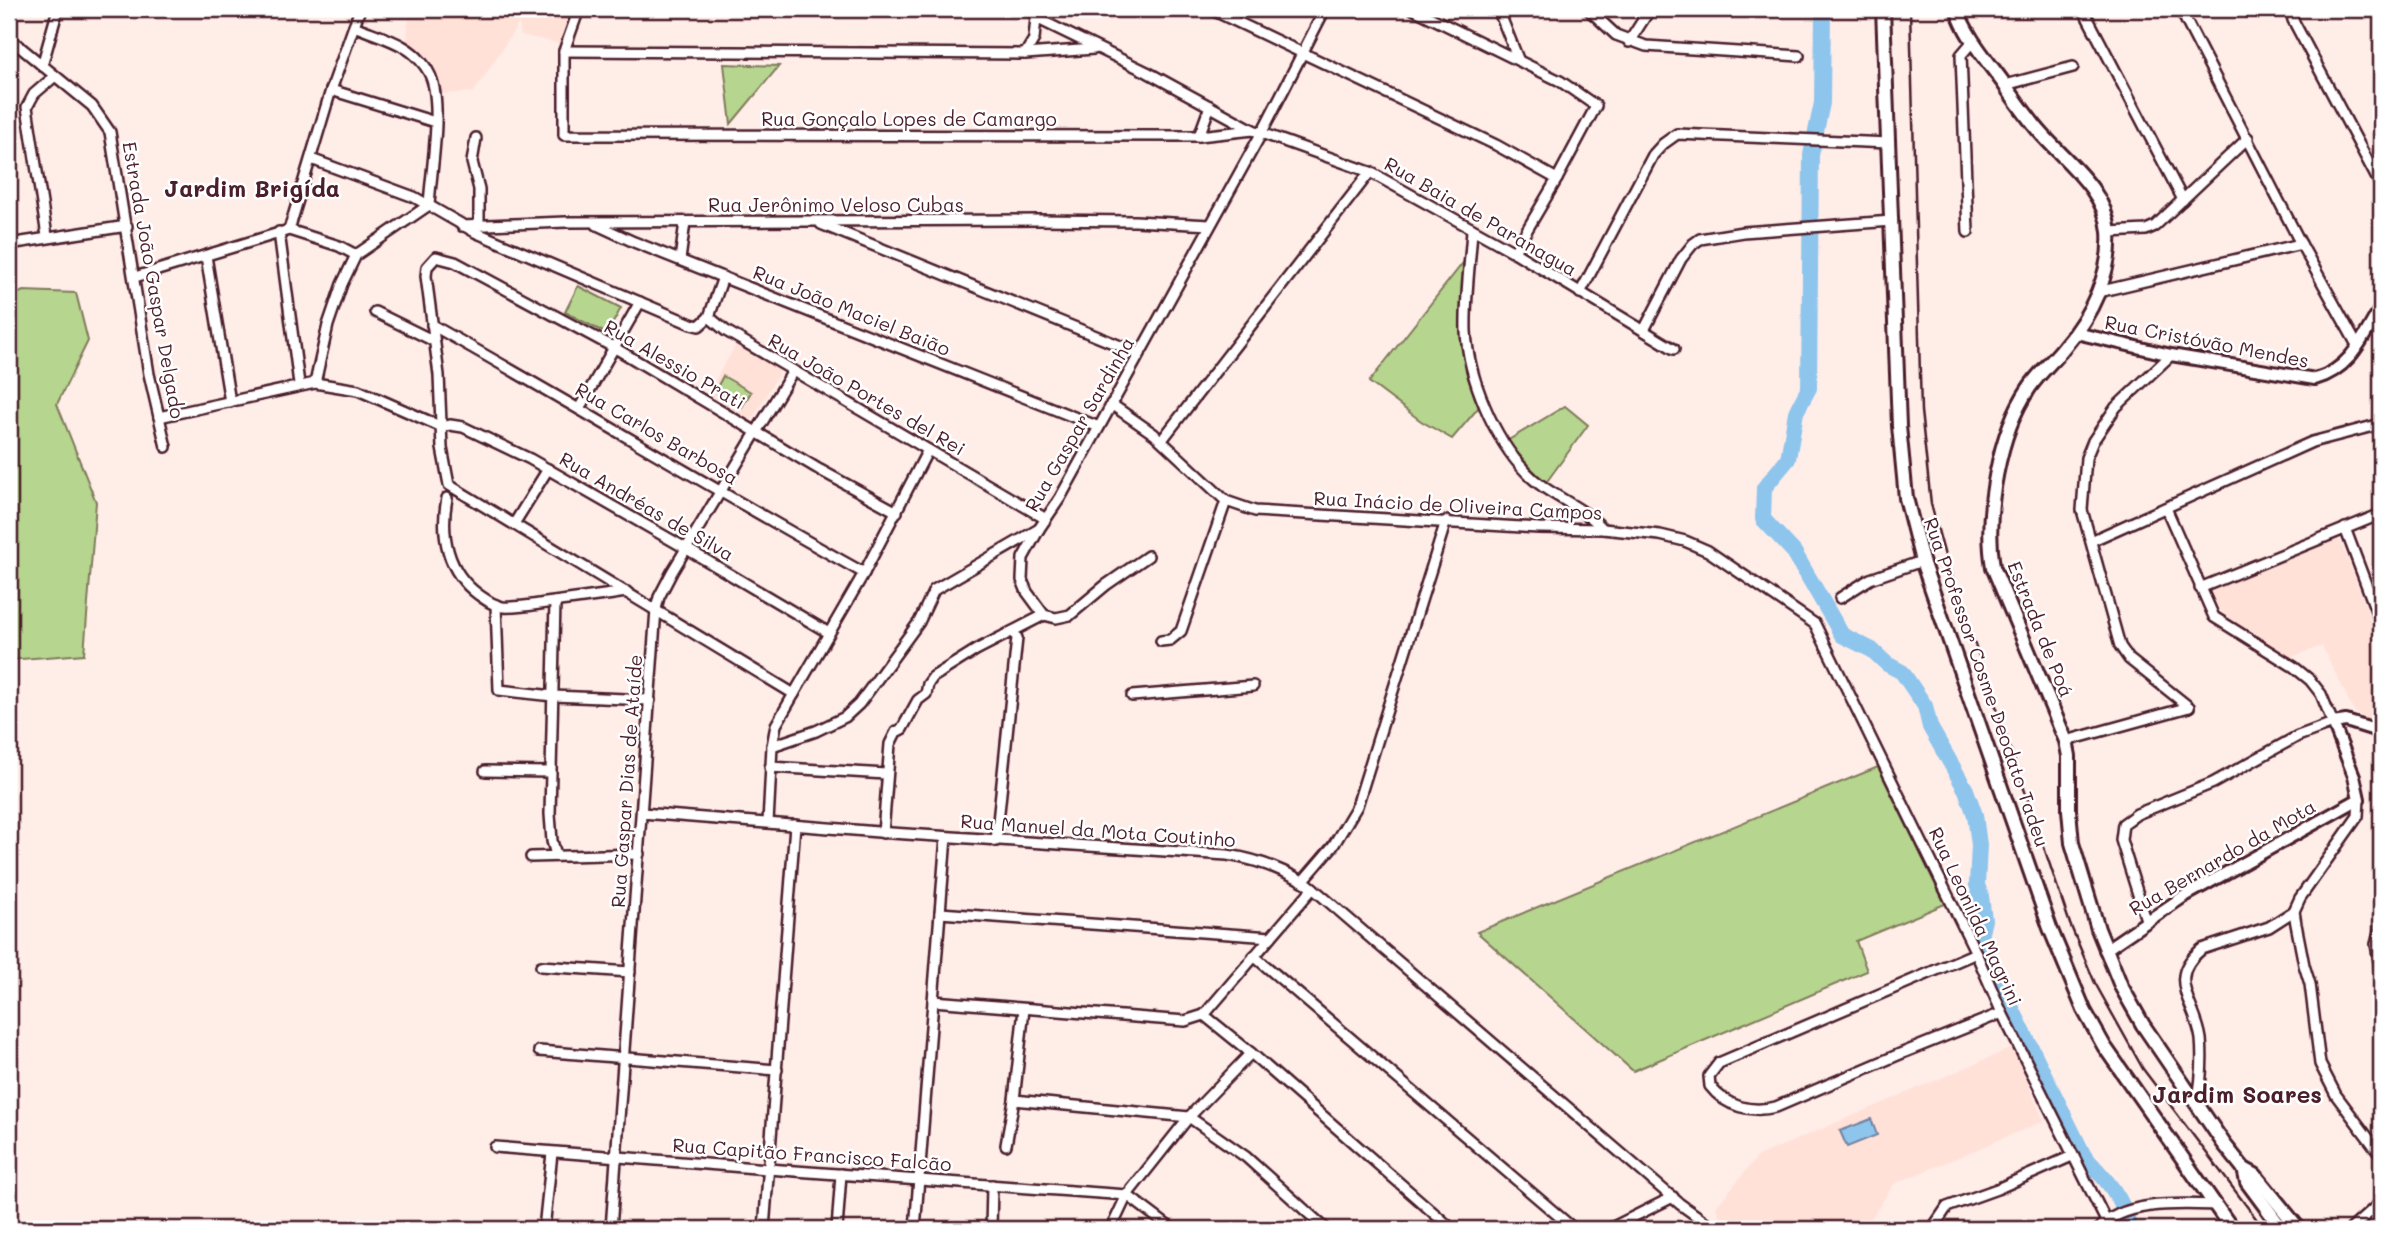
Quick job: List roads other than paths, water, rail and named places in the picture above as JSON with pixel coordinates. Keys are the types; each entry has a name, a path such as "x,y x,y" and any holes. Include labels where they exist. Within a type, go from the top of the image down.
{"main road":[{"name":"Rua Professor Cosme Deodato Tadeu","path":"1883,9 1903,472 1906,498 1922,561 2050,928 2084,1010 2104,1045 2232,1229"},
{"name":"Estrada de Poá","path":"1957,9 1960,20 1973,41 2005,85 2040,132 2087,183 2100,202 2109,232 2107,260 2098,292 2076,333 2031,385 2012,419 1994,498 1990,547 1993,567 2066,741 2069,756 2072,843 2105,950 2132,1006 2197,1105 2244,1169 2247,1182 2282,1229"},
{"name":"Estrada de Poá","path":"2244,1169 2255,1175 2299,1229"}],"street":[{"path":"42,66 58,9"},
{"path":"289,230 331,90 360,9"},
{"path":"579,9 564,51 1025,54 1096,48"},
{"path":"1031,9 1036,18 1147,72 1257,132"},
{"path":"1210,9 1496,145 1557,179"},
{"name":"Rua Gaspar Sardinha","path":"772,746 816,731 845,717 869,694 919,622 934,590 1039,529 1140,354 1325,9"},
{"path":"1413,9 1518,58 1560,81 1596,106 1514,252"},
{"path":"1498,9 1518,58"},
{"path":"1588,9 1616,35 1661,49 1799,57"},
{"path":"1629,41 1650,9"},
{"path":"2083,9 2183,200"},
{"path":"2180,9 2301,244 2357,345"},
{"path":"2291,9 2293,20 2381,186"},
{"path":"1025,54 1034,39 1036,18"},
{"path":"354,26 405,47 419,60 432,80 435,122 429,205"},
{"path":"1968,232 1961,55 1973,41"},
{"name":"Estrada João Gaspar Delgado","path":"11,44 92,106 110,132 142,333 166,447"},
{"name":"Rua Gonçalo Lopes de Camargo","path":"564,51 564,135 1199,135 1257,132"},
{"path":"2005,85 2073,67"},
{"path":"47,236 27,107 34,94 55,76"},
{"path":"331,90 435,122"},
{"path":"1199,135 1210,106"},
{"name":"Rua Baia de Paranagua","path":"1257,132 1370,172 1514,252 1674,349"},
{"path":"1580,293 1653,155 1668,139 1677,134 1889,143"},
{"path":"476,138 472,162 479,189 479,224"},
{"path":"2109,232 2146,230 2155,226 2248,138"},
{"path":"311,159 401,191 462,226 695,326 702,324 709,317 723,277"},
{"path":"1162,440 1370,172"},
{"path":"315,383 328,325 342,284 356,255 429,205"},
{"name":"Rua Jerônimo Veloso Cubas","path":"462,226 685,222 1135,221 1210,225"},
{"path":"1644,330 1681,259 1693,244 1711,236 1892,221"},
{"path":"680,260 685,222"},
{"path":"817,222 1140,354"},
{"name":"Rua João Maciel Baião","path":"593,223 634,242 1099,427"},
{"path":"9,244 47,236 127,226"},
{"path":"135,277 289,230 339,246 356,255"},
{"path":"1472,230 1466,332 1475,379 1488,412 1505,447 1526,472 1549,491 1591,517 1603,529"},
{"path":"279,232 299,384"},
{"path":"2098,292 2301,244"},
{"path":"206,256 230,402"},
{"name":"Rua Alessio Prati","path":"432,325 427,267 432,260 442,257 615,348 897,512"},
{"path":"580,407 640,302"},
{"name":"Rua Cristóvão Mendes","path":"2076,333 2171,355 2315,379 2338,370 2381,307"},
{"path":"375,312 434,341"},
{"name":"Rua João Portes del Rei","path":"709,317 717,326 1046,519"},
{"path":"432,325 442,448 449,485 794,694"},
{"name":"Rua Carlos Barbosa","path":"432,325 580,407 864,572"},
{"path":"2066,741 2189,707 2129,659 2120,646 2081,502 2086,458 2093,441 2116,407 2171,355"},
{"name":"Rua Gaspar Dias de Ataíde","path":"611,1229 656,609 664,587 793,371"},
{"name":"Rua Andréas de Silva","path":"159,417 299,384 315,383 358,390 442,427 463,427 548,469 829,633"},
{"name":"Rua Inácio de Oliveira Campos","path":"1111,404 1162,440 1226,500 1255,511 1539,528 1603,529 1660,535 1685,541 1708,551 1815,624"},
{"path":"2091,541 2312,442 2381,424"},
{"path":"768,823 770,767 776,725 864,572 928,450"},
{"path":"514,524 548,469"},
{"path":"447,498 445,533 447,550 454,566 466,584 496,605 506,607 628,592"},
{"path":"1161,641 1170,640 1181,631 1226,500"},
{"path":"2166,508 2214,617 2294,667 2310,680 2321,694 2354,776 2359,799 2358,816 2300,898 2294,911 2269,927 2202,949 2184,972 2185,993 2197,1022 2200,1038 2197,1105"},
{"path":"2200,588 2381,514"},
{"path":"1303,881 1333,846 1361,796 1446,522"},
{"path":"2345,528 2381,624"},
{"path":"1039,529 1023,558 1022,576 1027,593 1044,615 1056,618 1070,615 1106,585 1148,556"},
{"path":"1840,598 1870,579 1922,561"},
{"path":"555,602 549,772 551,827 556,855"},
{"path":"496,605 497,687 503,692 650,700"},
{"path":"883,832 886,774 892,740 896,732 902,729 918,700 926,694 933,677 976,650 1044,615"},
{"name":"Rua Leonilda Magrini","path":"1815,624 2106,1222"},
{"path":"996,841 1017,638 1014,632"},
{"path":"1132,696 1253,685"},
{"path":"2146,920 2121,840 2123,824 2137,814 2213,783 2298,736 2333,723 2346,721 2381,732"},
{"path":"770,767 886,774"},
{"path":"485,771 549,772"},
{"name":"Rua Bernardo da Mota","path":"2105,950 2146,920 2268,848 2359,799"},
{"name":"Rua Manuel da Mota Coutinho","path":"642,813 996,841 1227,855 1257,860 1313,888 1672,1197 1715,1229"},
{"path":"764,1229 795,825"},
{"path":"915,1229 946,837"},
{"path":"531,858 639,854"},
{"path":"933,1001 1185,1021 1204,1015 1313,888"},
{"path":"2294,911 2316,1017 2320,1064 2336,1095 2378,1151"},
{"path":"940,914 1271,937"},
{"path":"2381,925 2376,944 2381,974"},
{"path":"1976,953 1719,1063 1709,1076 1710,1086 1725,1101 1753,1110 1776,1107 2002,1013"},
{"path":"1254,956 1574,1229"},
{"path":"541,966 630,972"},
{"path":"1006,1145 1024,1010"},
{"path":"1204,1015 1452,1229"},
{"path":"539,1051 777,1070"},
{"path":"1111,1229 1127,1195 1189,1117 1251,1053"},
{"path":"1014,1100 1189,1117 1245,1157 1326,1229"},
{"name":"Rua Capitão Francisco Falcão","path":"495,1147 768,1170 1127,1195"},
{"path":"544,1229 552,1153"},
{"path":"1932,1229 1947,1207 1997,1189 2072,1156"},
{"path":"838,1229 841,1174"},
{"path":"991,1229 992,1185"},
{"path":"1127,1195 1172,1229"},
{"path":"1609,1229 1672,1197"},
{"path":"2351,1229 2381,1202"},
{"path":"2106,1222 2136,1209 2181,1204 2216,1205"}],"water":[{"path":"1871,1119 1877,1135 1847,1147 1840,1131"}],"waterway":[{"path":"1823,9 1822,103 1811,155 1809,388 1796,412 1788,459 1764,488 1763,519 1794,552 1842,635 1872,650 1887,664 1902,672 1925,706 1930,727 1966,790 1975,815 1979,845 1977,885 1984,920 1979,941 2084,1156 2119,1199 2129,1229"}],"railway":[{"path":"1910,9 1921,411 1931,504 1945,556 2070,924 2095,983 2143,1069 2264,1229"}],"district":[{"name":"Jardim Brigída","path":"252,188"},
{"name":"Jardim Soares","path":"2237,1094"}]}
